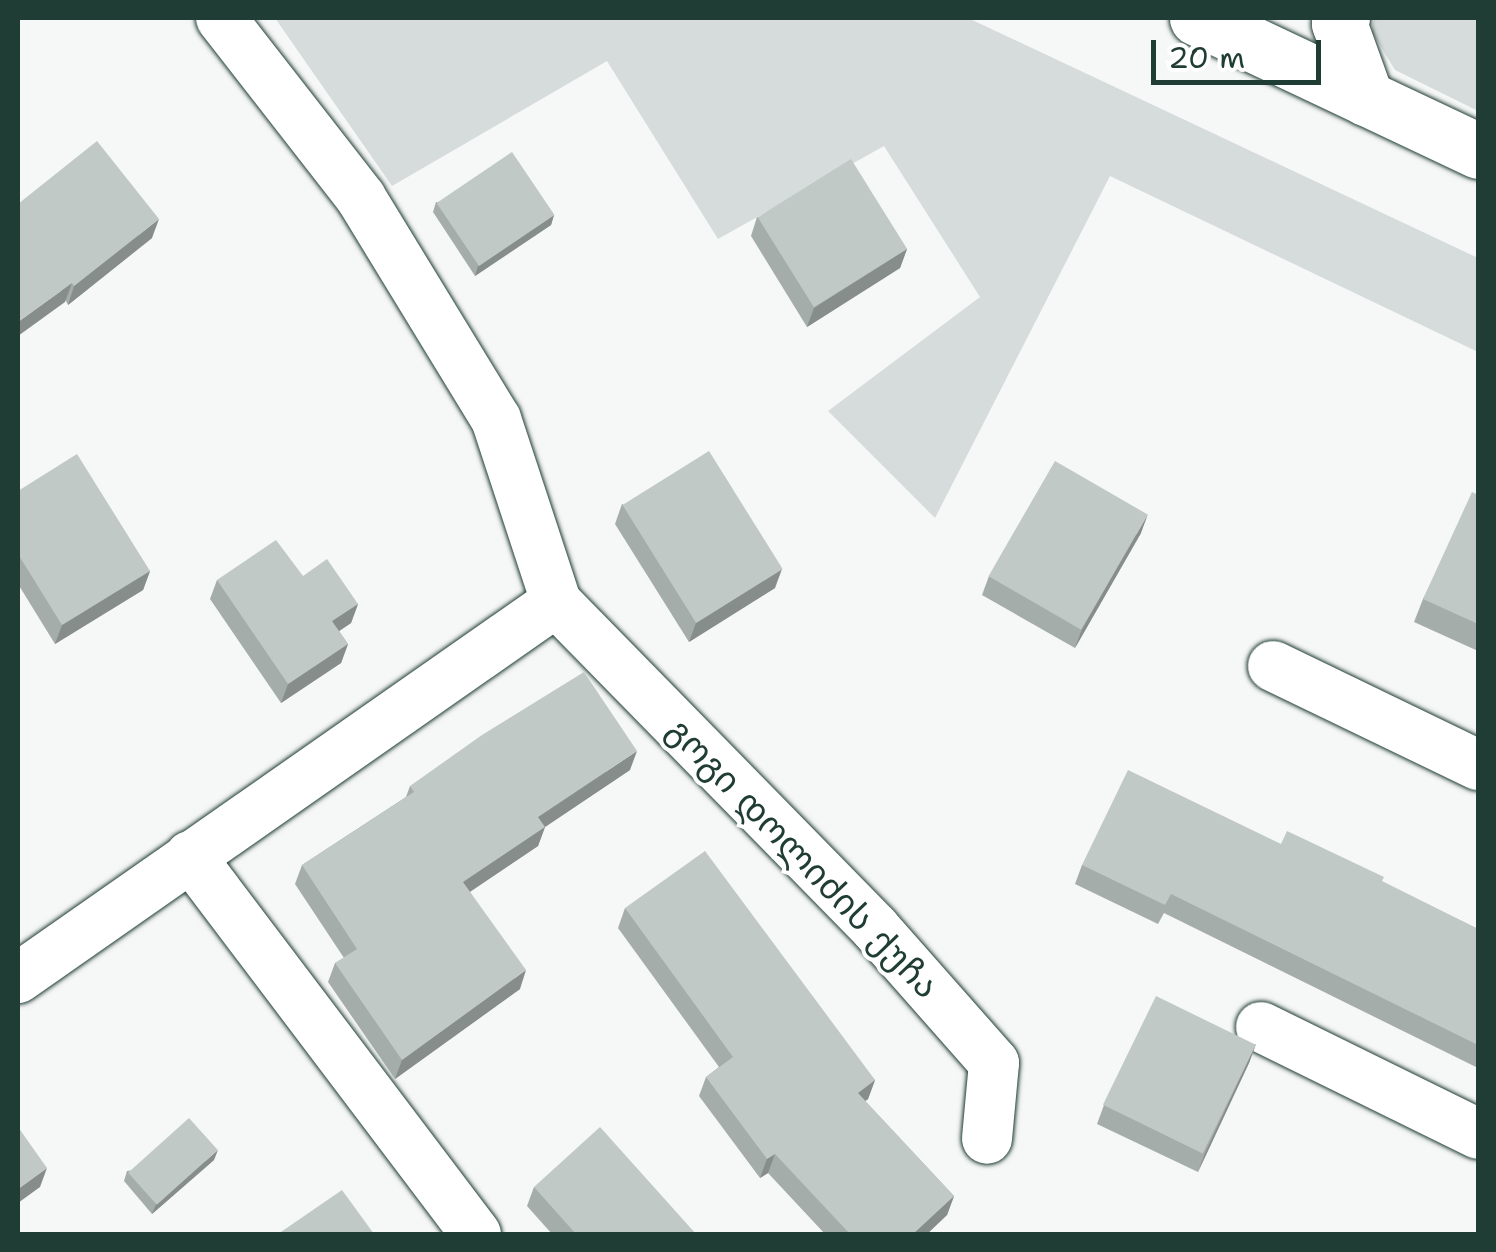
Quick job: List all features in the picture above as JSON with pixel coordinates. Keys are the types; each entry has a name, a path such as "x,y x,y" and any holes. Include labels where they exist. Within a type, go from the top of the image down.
{"main road":[{"path":"1197,18 1478,151"},
{"path":"1342,18 1339,23 1366,98"}],"street":[{"name":"გოგი დოლიძის ქუჩა","path":"221,18 361,198 496,418 556,602 875,928 994,1063 987,1138"},
{"path":"18,978 556,602"},
{"path":"1273,666 1478,765"},
{"path":"190,856 476,1234"},
{"path":"1261,1027 1478,1134"}],"shaded area":[{"path":"275,18 968,18 1478,258 1478,352 1110,176 935,518 828,411 980,297 884,146 718,239 607,61 392,186"},
{"path":"1374,18 1478,18 1478,111 1395,70 1372,32"}],"building":[{"path":"97,141 159,219 74,286 72,283 18,322 18,204"},
{"path":"512,152 554,215 479,266 437,203"},
{"path":"851,159 907,249 814,307 758,217"},
{"path":"709,451 783,569 696,623 622,505"},
{"path":"77,454 150,571 62,625 18,554 18,491"},
{"path":"1055,461 1148,514 1081,630 989,576"},
{"path":"1472,492 1478,495 1478,624 1423,599"},
{"path":"276,540 303,576 327,559 358,604 332,621 348,644 288,684 217,580"},
{"path":"584,672 637,751 538,817 545,827 463,882 526,970 402,1060 335,963 357,949 302,865 414,792 410,786 482,735"},
{"path":"1128,770 1281,844 1287,831 1384,877 1382,881 1478,929 1478,1045 1171,894 1165,905 1082,865"},
{"path":"705,851 875,1080 858,1093 954,1196 913,1234 850,1234 775,1154 767,1159 706,1077 733,1057 625,908"},
{"path":"1156,996 1256,1045 1203,1153 1103,1105"},
{"path":"189,1118 218,1150 157,1205 128,1173"},
{"path":"18,1127 47,1168 18,1189"},
{"path":"600,1127 696,1234 576,1234 534,1187"},
{"path":"342,1190 374,1234 278,1234"}]}
